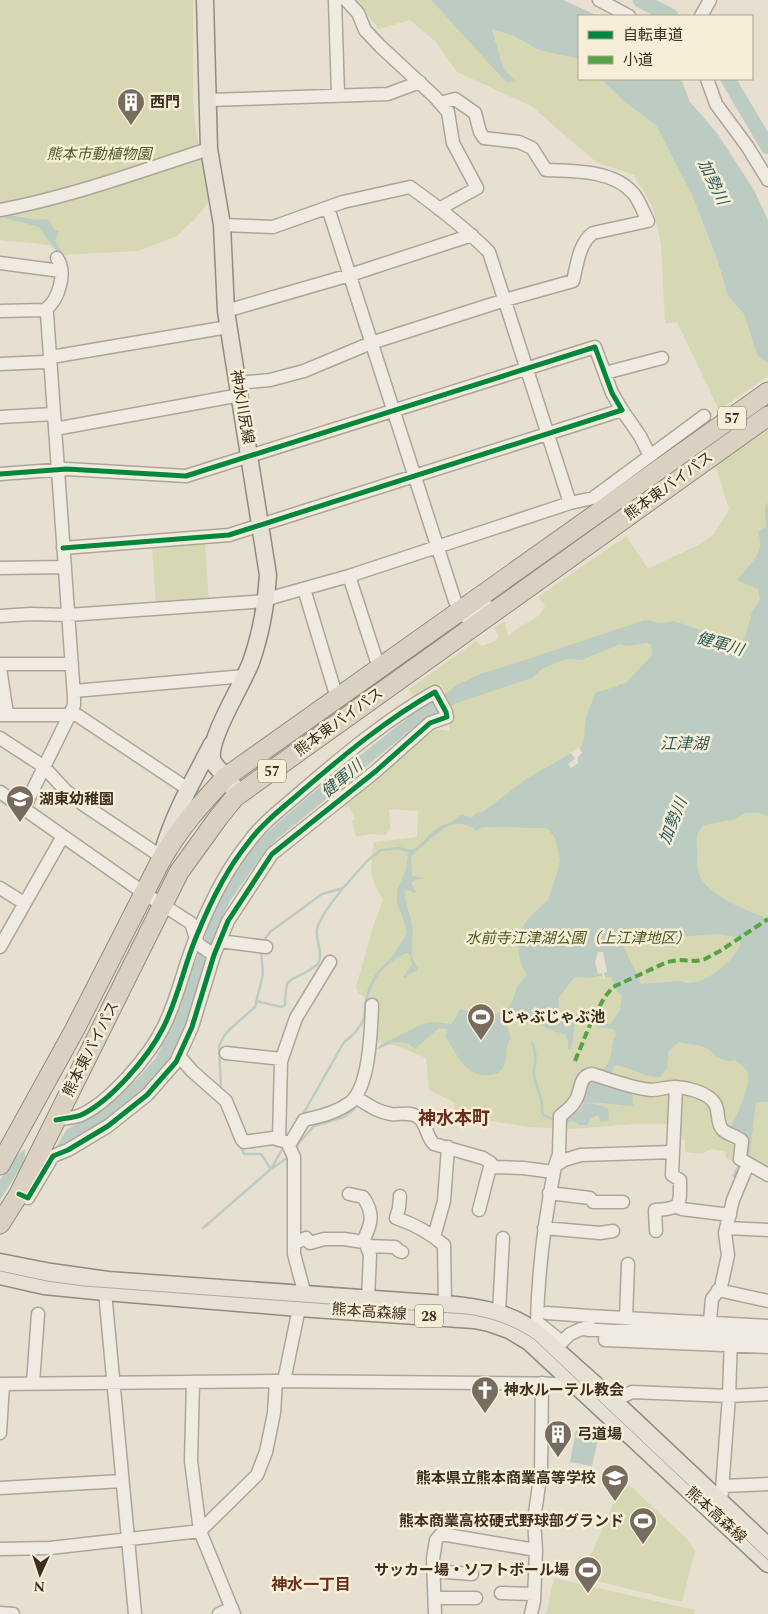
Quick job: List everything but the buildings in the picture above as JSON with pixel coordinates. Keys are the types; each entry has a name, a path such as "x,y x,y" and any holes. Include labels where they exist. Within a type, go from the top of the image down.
{"highway":[{"name":"熊本東バイパス","path":"0,1164 75,1029 160,860 194,811 226,777 460,610 597,504 695,444 768,392"},
{"name":"熊本東バイパス","path":"0,1224 19,1194 179,872 212,825 235,797 768,416"}],"main road":[{"name":"神水川尻線","path":"205,0 210,149 222,224 226,311 262,526 268,575 266,602 258,641 245,676 216,735 212,757 214,763 232,785 235,797"},
{"path":"160,860 169,830 216,735"},
{"name":"熊本高森線","path":"0,1262 108,1280 474,1320 490,1323 509,1330 529,1342 554,1349 574,1384 768,1564"},
{"name":"熊本高森線","path":"0,1276 44,1286 105,1292 302,1302 368,1299 476,1307 499,1312 532,1327 554,1349 614,1401 768,1546"}],"street":[{"path":"336,0 338,95"},
{"path":"346,0 358,12 365,30 420,82 448,112 453,144 477,188 439,209"},
{"path":"702,15 710,0"},
{"path":"603,1 626,15"},
{"path":"707,80 716,104 747,146 768,180"},
{"path":"208,100 388,94 420,82"},
{"path":"55,429 238,389 270,380 304,370 371,343 505,300 573,281 582,248 588,237 593,233 648,221 635,195 626,186 600,175 579,171 546,170 532,148 518,142 484,138 480,132 475,114 454,100 440,103"},
{"path":"0,210 27,205 88,188 210,149"},
{"path":"222,224 273,227 317,210 362,197 410,187 439,209 490,252 570,503"},
{"path":"328,208 455,601 464,616 469,617 488,605 499,607"},
{"path":"226,311 350,275 472,236"},
{"path":"0,311 45,310 49,307 60,288 61,264 57,258"},
{"path":"0,263 61,271"},
{"path":"24,808 74,705 47,314 45,310"},
{"path":"0,364 46,362 50,358 228,327"},
{"path":"0,474 67,469 186,476 595,346 612,393 640,436 650,456"},
{"path":"605,373 662,358"},
{"path":"63,548 229,536 622,410"},
{"path":"0,417 54,414"},
{"path":"0,616 31,614 68,615 266,602 274,597 349,576 570,503 597,504 650,456 704,416"},
{"path":"0,568 65,567"},
{"path":"349,576 379,668"},
{"path":"304,589 337,698"},
{"path":"72,664 0,666 4,714 77,715 188,789"},
{"path":"74,691 245,676"},
{"path":"19,1194 28,1198 53,1156 68,1150 114,1121 147,1095 176,1062 192,1027 214,955 228,921 272,854 376,772 430,723 447,717 436,692 419,701 343,755 279,811 248,842 210,905 164,1027 150,1050 128,1077 101,1102 81,1115 56,1120"},
{"path":"0,738 43,766 66,791 160,860"},
{"path":"0,792 192,923 197,941 214,955"},
{"path":"1,944 63,836"},
{"path":"0,888 24,903"},
{"path":"220,941 266,946"},
{"path":"0,1549 50,1548 200,1531 256,1475 266,1452 280,1382 302,1302 294,1254 294,1158 283,1141 282,1059 296,1018 330,962"},
{"path":"180,1056 192,1071 226,1101 244,1142 273,1138 291,1142 304,1120 326,1116 351,1101 358,1094 366,1069 370,1045 372,1005"},
{"path":"226,1053 282,1059"},
{"path":"709,1328 712,1299 721,1287 728,1255 726,1228 745,1162 742,1140 723,1129 719,1122 719,1114 715,1102 706,1095 676,1087 652,1090 592,1074 586,1075 582,1080 578,1098 560,1116 559,1154 549,1193 544,1228 537,1322 554,1349 581,1329 606,1331 649,1330 709,1328 768,1326"},
{"path":"676,1087 672,1174 680,1180 680,1203 677,1207"},
{"path":"355,1097 376,1110 385,1113 393,1115 412,1114 424,1124 430,1140 434,1144 483,1158 491,1163 479,1210"},
{"path":"434,1237 444,1200 448,1147"},
{"path":"491,1167 554,1169 564,1160 581,1155 673,1152"},
{"path":"745,1162 768,1175"},
{"path":"549,1193 590,1198 593,1202 623,1202"},
{"path":"349,1194 363,1197 371,1218 371,1226 365,1244 370,1256 368,1299"},
{"path":"400,1196 396,1218 412,1223 444,1246 444,1304"},
{"path":"656,1231 655,1210 677,1207 730,1215"},
{"path":"544,1228 600,1233 613,1231"},
{"path":"726,1228 768,1230"},
{"path":"295,1243 306,1238 310,1243 324,1239 344,1239 365,1244 395,1247 402,1252"},
{"path":"499,1312 503,1238"},
{"path":"626,1318 628,1264"},
{"path":"718,1290 768,1301"},
{"path":"105,1292 135,1614"},
{"path":"547,1313 626,1318 709,1328 731,1339 768,1346"},
{"path":"32,1383 38,1314"},
{"path":"588,1330 589,1316"},
{"path":"606,1331 605,1340 725,1346 731,1339 768,1336"},
{"path":"721,1503 730,1396 731,1339"},
{"path":"193,1382 191,1461 200,1531 233,1611 219,1614"},
{"path":"0,1433 2,1384 280,1382 574,1384"},
{"path":"531,1614 536,1550 534,1520 541,1471 542,1383"},
{"path":"614,1401 632,1392 730,1396 768,1394"},
{"path":"0,1488 122,1481"},
{"path":"723,1486 768,1484"},
{"path":"435,1614 433,1559 436,1540 441,1534 536,1550"},
{"path":"434,1571 472,1574"},
{"path":"501,1593 534,1594"},
{"path":"434,1598 476,1598"},
{"path":"0,1613 13,1614"}],"green space":[{"name":"熊本市動植物園","path":"0,0 193,0 193,94 195,125 208,203 196,218 177,236 138,251 60,255 50,245 0,240"},
{"path":"355,0 431,0 469,41 504,70 492,28 514,36 539,50 578,59 578,80 602,80 621,99 656,124 691,193 717,260 728,296 744,314 757,355 768,363 768,376 719,410 677,322 665,324 661,244 653,207 634,175 596,162 531,106 457,72 436,42 410,20 379,29"},
{"name":"水前寺江津湖公園（上江津地区）","path":"768,430 768,1173 748,1163 736,1164 726,1158 725,1151 711,1149 702,1154 685,1152 685,1140 681,1139 673,1124 633,1124 574,1129 528,1127 485,1120 452,1121 455,1103 429,1090 426,1058 400,1047 375,1041 370,1001 358,993 356,987 373,927 383,900 371,872 374,842 417,837 418,811 389,809 390,829 386,835 372,834 356,837 352,821 355,818 349,807 334,808 433,729 449,731 452,709 441,685 416,701 409,689 476,641 482,646 495,641 499,636 494,628 505,621 508,637 538,616 545,606 538,597 626,536 648,569 700,544 714,534 729,509 715,464"},
{"path":"205,541 209,603 156,606 152,545"},
{"name":"熊本商業高校硬式野球部グランド","path":"624,1480 686,1538 695,1551 682,1602 581,1577"},
{"name":"サッカー場・ソフトボール場","path":"554,1578 695,1610 694,1614 546,1614"}],"water":[{"path":"431,0 563,0 596,15 578,15 578,59 539,50 514,36 492,29 504,70 515,80 507,83"},
{"name":"加勢川","path":"602,80 681,80 690,102 717,133 754,190 768,220 768,363 757,355 744,314 728,296 717,259 691,193 656,125 621,99"},
{"path":"0,202 9,215 35,220 49,220 55,230 59,231 55,241 63,253 60,255 39,227 5,218 0,210"},
{"name":"江津湖","path":"768,502 768,817 760,813 745,813 736,819 704,825 699,830 697,840 698,870 704,883 728,901 764,917 768,921 768,1102 756,1102 749,1160 735,1178 732,1176 743,1155 730,1128 746,1091 748,1083 747,1071 735,1060 728,1061 716,1057 705,1047 679,1042 669,1050 667,1069 660,1077 614,1066 613,1077 632,1089 633,1106 581,1103 587,1083 606,1066 616,1035 615,1030 599,1027 582,1017 578,1018 574,1028 573,1043 570,1050 568,1049 568,1041 565,1035 544,1027 535,1020 529,1021 526,1024 523,1020 517,1018 507,1025 511,1038 503,1068 495,1074 489,1075 474,1073 462,1063 445,1036 448,1029 439,1028 415,1049 408,1043 394,1042 376,1050 380,1045 422,1024 434,1022 452,1024 460,1009 486,1016 507,1009 512,1002 517,986 527,975 521,962 519,948 516,945 521,930 527,920 548,900 558,870 560,860 555,838 548,829 543,828 486,827 480,828 477,831 467,825 458,824 441,830 411,856 412,876 424,878 411,883 415,893 408,890 405,892 413,929 412,956 418,971 409,974 405,978 403,977 412,965 408,953 384,966 407,934 397,902 397,890 406,870 409,850 417,847 436,829 460,815 473,817 475,814 484,811 526,779 580,748 587,715 596,692 626,683 652,655 651,645 647,643 629,646 620,644 582,660 567,659 542,669 532,678 460,702 437,712 418,724 276,840 265,851 232,898 222,917 186,1028 156,1077 126,1108 114,1117 54,1151 67,1129 103,1109 136,1080 155,1059 171,1029 215,908 249,851 262,837 310,795 420,708 444,695 457,685 480,674 645,620 660,623 674,621 739,643 746,635 752,612 760,600 758,589 737,580 758,552 760,539 758,532 766,527 765,507","holes":["631,928 656,929 676,937 717,934 738,937 741,944 724,966 697,982 688,983 680,981 641,984 622,943 622,931","576,977 611,977 618,993 622,996 620,1010 610,1024 600,1023 579,1014 558,1010 559,998 572,980","560,1016 570,1016 573,1020 570,1027 565,1028"]},
{"path":"591,1103 608,1108 609,1121 601,1122 598,1115 590,1119 587,1125 579,1125 569,1118 568,1115 580,1110 583,1104"},
{"path":"25,1149 25,1161 0,1200 0,1180 12,1160"},
{"path":"576,1430 599,1435 592,1466 570,1462"}],"pier":[{"path":"579,747 582,753 578,757 578,763 571,768 568,764 575,759 571,753"},
{"path":"598,952 603,952 607,972 604,973 605,979 603,979 602,973 598,974 595,962"}],"waterway":[{"path":"640,0 669,15"},
{"path":"729,80 768,147"},
{"path":"262,943 270,932 322,894 343,888 368,860 381,850 399,848 411,852"},
{"path":"256,1001 281,1007 285,1005 286,989 289,982 318,964 320,951 317,929 324,913 342,889"},
{"path":"221,1089 219,1046 230,1029 255,1007 263,974 261,951"},
{"path":"302,1116 344,1042 353,1034 364,1018 366,1000 370,988 375,977 387,964"},
{"path":"532,1043 535,1054 534,1074 542,1103 542,1113 555,1120"},
{"path":"296,1152 298,1144 314,1126 344,1117 357,1104"},
{"path":"565,1122 572,1120"},
{"path":"241,1146 244,1154 261,1154 271,1169"},
{"path":"271,1169 284,1146"},
{"path":"203,1228 271,1169 290,1156"}],"tram line":[{"path":"0,1271 47,1281 84,1286 466,1314 501,1322 534,1339 768,1560"}],"marked path":[{"path":"575,1061 589,1027 604,998 613,987 667,962 705,959 768,919"}],"cycle path":[{"path":"0,474 67,469 186,476 595,347 612,393 622,410 229,535 63,548"},
{"path":"19,1194 28,1198 53,1156 68,1150 108,1126 147,1095 176,1062 192,1027 214,955 228,921 272,854 376,771 430,723 447,717 435,692 400,714 350,751 260,829 240,853 213,899 192,946 177,994 157,1039 128,1077 93,1108 78,1116 56,1120"}],"place":[{"name":"西門","path":"131,126"},
{"name":"湖東幼稚園","path":"20,823"},
{"name":"じゃぶじゃぶ池","path":"481,1041"},
{"name":"神水ルーテル教会","path":"485,1414"},
{"name":"弓道場","path":"558,1458"},
{"name":"熊本県立熊本商業高等学校","path":"615,1502"},
{"name":"熊本商業高校硬式野球部グランド","path":"643,1545"},
{"name":"サッカー場・ソフトボール場","path":"588,1594"}],"district":[{"name":"神水本町","path":"454,1118"},
{"name":"神水一丁目","path":"311,1585"}],"water label":[{"name":"健軍川","path":"720,644"},
{"name":"健軍川","path":"342,779"}]}
